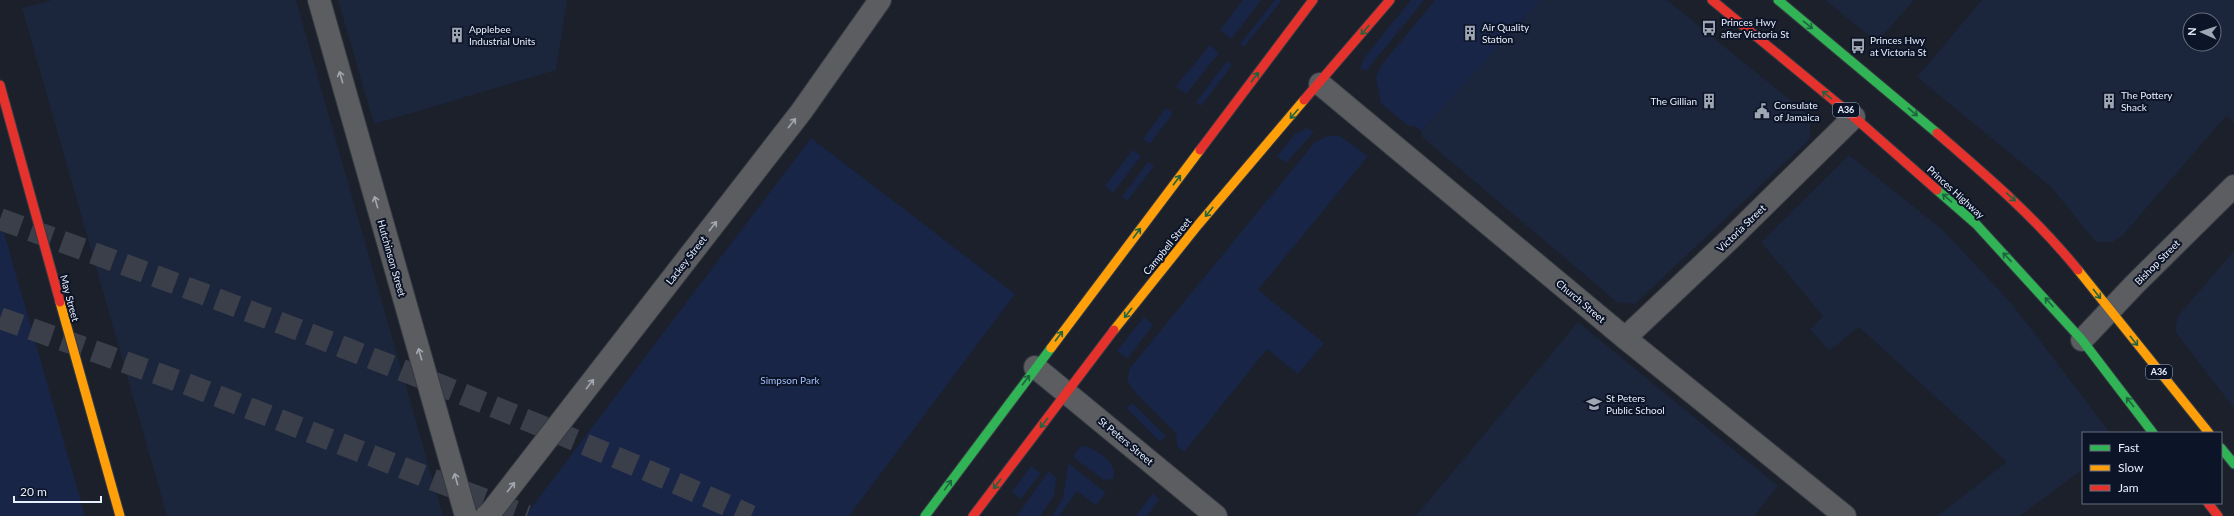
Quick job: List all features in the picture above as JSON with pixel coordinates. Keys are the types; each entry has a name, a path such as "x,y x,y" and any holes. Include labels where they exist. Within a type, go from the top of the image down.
{"main road":[{"path":"925,516 1035,367 1314,0"},
{"name":"Campbell Street","path":"973,516 1129,312 1232,184 1320,84 1390,0"},
{"name":"Princes Highway","path":"1712,0 1854,117 1976,224 2082,340 2153,432"},
{"name":"A36","path":"1778,0 1883,86 2021,206 2058,244 2109,311 2208,432"},
{"name":"May Street","path":"0,85 120,516"},
{"path":"2222,449 2234,464"},
{"path":"2209,504 2218,516"}],"street":[{"name":"Hutchinson Street","path":"318,0 466,516"},
{"name":"Lackey Street","path":"486,516 490,513 796,118 880,0"},
{"name":"Church Street","path":"1320,84 1625,338 1845,516"},
{"name":"Victoria Street","path":"1625,338 1732,237 1854,117"},
{"name":"Bishop Street","path":"2082,340 2234,186"},
{"name":"St Peters Street","path":"1035,367 1216,516"}],"shaded area":[{"path":"52,0 296,0 443,516 167,516 22,8"},
{"name":"Applebee Industrial Units","path":"338,0 567,0 556,70 374,124"},
{"path":"1540,0 1667,0 1810,116 1810,139 1635,304 1617,302 1422,137 1421,131"},
{"path":"1825,0 1914,0 1877,42"},
{"path":"1982,0 2234,0 2234,123 2226,116 2123,235 2113,242 2096,242 2051,187 1917,77"},
{"path":"1849,155 1943,230 2012,304 2109,432 2082,432 2082,470 2020,516 1937,516 2007,462 1859,327 1829,351 1810,329 1823,316 1761,242"},
{"path":"2234,251 2234,408 2175,331 2178,316"},
{"name":"St Peters Public School","path":"1578,322 1778,486 1754,516 1416,516"}],"green space":[{"path":"1243,0 1261,0 1231,39 1220,30"},
{"path":"1275,0 1282,0 1244,47 1240,44"},
{"path":"1411,0 1424,0 1367,70 1360,69 1364,58"},
{"path":"1435,0 1540,0 1421,131 1416,127 1407,125 1381,103 1376,78 1379,68"},
{"path":"1210,45 1219,53 1186,94 1176,86"},
{"path":"1227,61 1232,65 1201,106 1196,102"},
{"path":"1166,108 1173,113 1150,144 1143,139"},
{"path":"1307,128 1314,132 1286,163 1277,156 1295,134"},
{"path":"1328,136 1340,136 1368,156 1258,290 1324,343 1298,374 1267,349 1184,452 1177,446 1176,433 1136,393 1127,380 1130,368 1315,142"},
{"name":"Simpson Park","path":"811,138 1015,294 849,516 525,516"},
{"path":"1133,150 1141,156 1113,193 1105,186"},
{"path":"1148,162 1154,166 1127,201 1122,197"},
{"path":"0,219 85,516 0,516"},
{"path":"1144,317 1153,325 1127,359 1117,351"},
{"path":"1132,403 1166,436 1160,442 1127,408"},
{"path":"1085,446 1102,455 1110,463 1114,473 1113,479 1104,480 1073,457 1080,447"},
{"path":"1068,463 1106,493 1096,505 1077,491 1059,516 1052,516 1063,498"},
{"path":"1031,466 1041,473 1021,499 1012,492"},
{"path":"1049,471 1056,478 1054,496 1040,516 1017,516"},
{"path":"1153,493 1159,500 1147,516 1136,516"}],"tunnel":[{"path":"0,219 284,324 472,398 658,475 751,516"},
{"path":"0,318 184,383 527,516"}],"traffic: fast":[{"path":"1778,0 1937,133"},
{"path":"1937,190 1976,224 2082,340 2152,432"},
{"path":"925,516 1051,348"},
{"path":"2222,449 2234,464"}],"traffic: slow":[{"path":"1114,330 1198,225 1304,100"},
{"path":"1051,348 1200,150"},
{"path":"2078,270 2208,432"},
{"path":"60,302 120,516"}],"traffic: jam":[{"path":"1200,150 1313,0"},
{"path":"1304,100 1390,0"},
{"path":"1712,0 1854,117 1937,190"},
{"path":"0,85 60,302"},
{"path":"1937,133 2028,215 2078,270"},
{"path":"973,516 1114,330"},
{"path":"2209,504 2218,516"}],"place":[{"name":"Princes Hwy after Victoria St","path":"1709,28"},
{"name":"Air Quality Station","path":"1470,33"},
{"name":"Applebee Industrial Units","path":"457,35"},
{"name":"Princes Hwy at Victoria St","path":"1858,46"},
{"name":"The Gillian","path":"1709,101"},
{"name":"The Pottery Shack","path":"2109,101"},
{"name":"Consulate of Jamaica","path":"1762,111"},
{"name":"St Peters Public School","path":"1594,404"}]}
